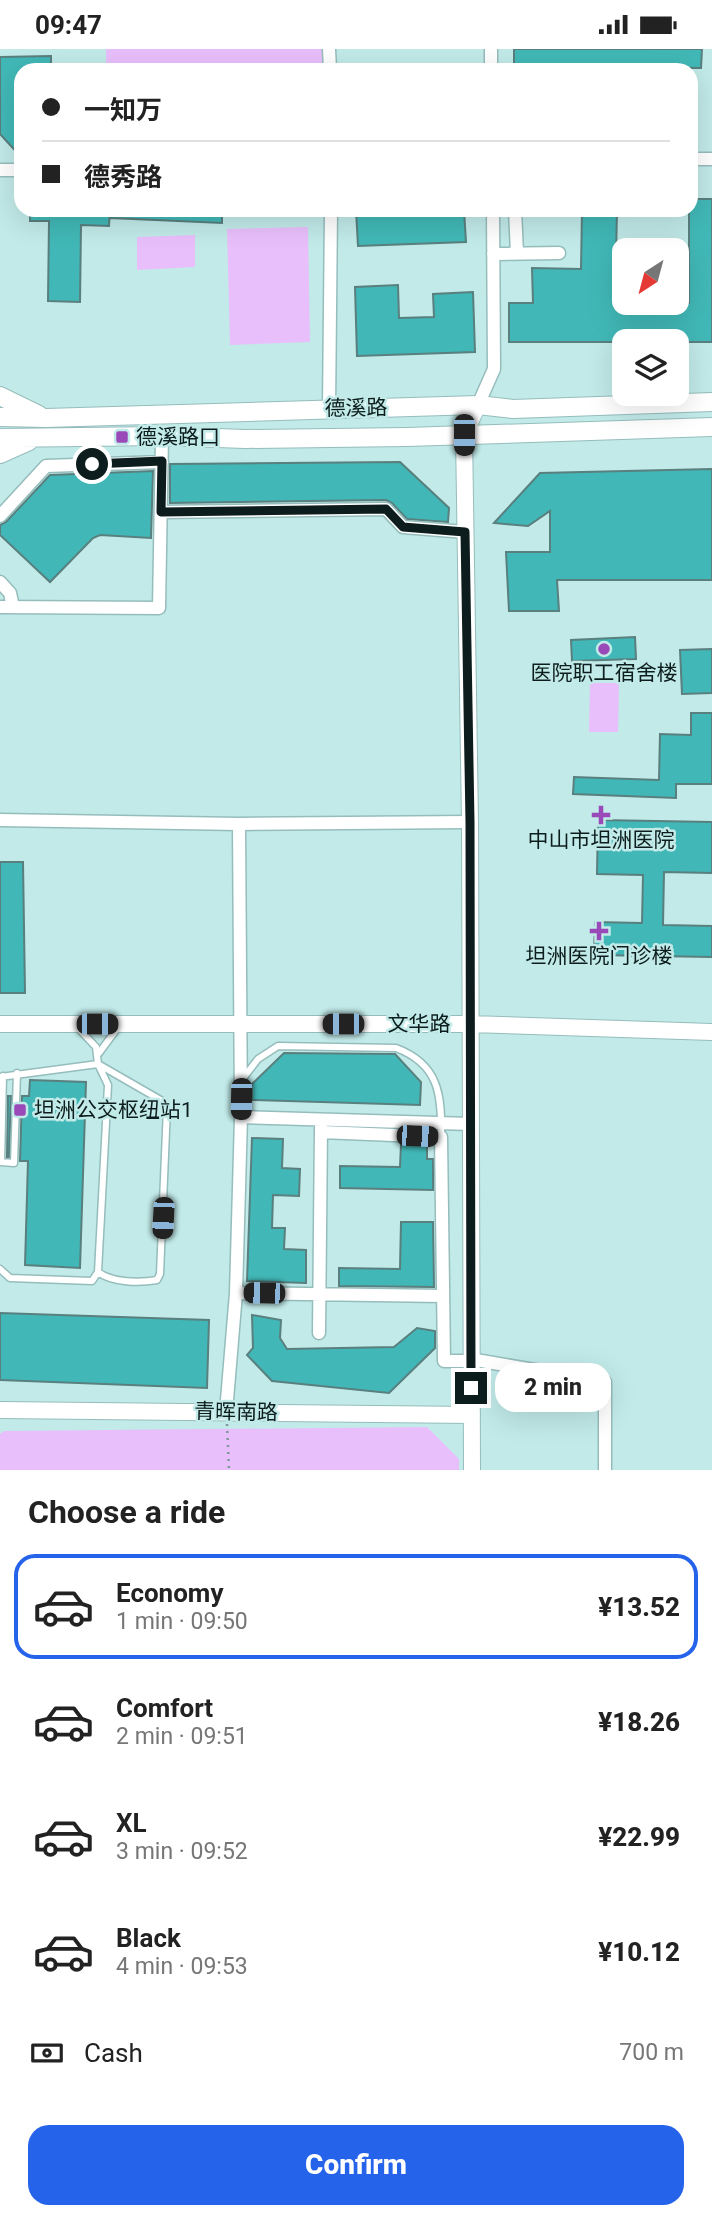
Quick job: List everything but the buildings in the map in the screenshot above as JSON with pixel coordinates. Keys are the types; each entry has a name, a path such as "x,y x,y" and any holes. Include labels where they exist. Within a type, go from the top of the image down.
{"main road":[{"path":"0,396 46,418"},
{"name":"德溪路","path":"0,417 46,418 478,405 513,409 712,402"},
{"name":"德溪路","path":"0,438 162,436 245,439 712,428"},
{"path":"0,454 46,437"}],"street":[{"path":"329,409 331,217"},
{"path":"472,1470 470,822 464,435 494,369 493,217"},
{"path":"515,217 517,253"},
{"path":"494,254 559,253"},
{"path":"0,582 10,593 7,607 159,608 162,436"},
{"path":"0,516 46,466 162,461"},
{"path":"161,512 386,509 403,527 465,532"},
{"path":"0,820 239,824 470,822"},
{"path":"226,1412 236,1293 241,1117 239,824"},
{"name":"文华路","path":"0,1024 470,1024 712,1032"},
{"path":"241,1117 321,1126 441,1130 471,1124"},
{"path":"319,1333 321,1126"},
{"path":"441,1130 444,1361 471,1360 605,1382 605,1470"},
{"path":"236,1293 443,1296"},
{"name":"青晖南路","path":"0,1410 472,1415"}],"lane":[{"path":"74,1024 92,1041 99,1053"},
{"path":"0,1269 10,1278 92,1281 98,1272 108,1086 98,1063 99,1053 121,1024"},
{"path":"241,1081 258,1059 278,1046 396,1048 414,1054 436,1081 442,1105 441,1130"},
{"path":"17,1073 14,1163 0,1162 1,1077 17,1073 98,1063 158,1098 167,1107 160,1274 157,1280 148,1282 106,1278 98,1272"}],"path":[{"path":"226,1412 229,1470"}],"shaded area":[{"path":"106,49 322,49 322,63 106,63"},
{"path":"308,227 310,342 230,345 227,229"},
{"path":"195,235 195,267 137,270 137,237"},
{"path":"590,683 619,683 618,732 589,732"},
{"path":"427,1427 459,1459 459,1470 0,1470 0,1434 4,1431"}],"place":[{"name":"德溪路口","path":"122,437"},
{"name":"医院职工宿舍楼","path":"604,649"},
{"name":"中山市坦洲医院","path":"601,815"},
{"name":"坦洲医院门诊楼","path":"599,931"},
{"name":"坦洲公交枢纽站1","path":"20,1110"}],"route":[{"path":"92,464 162,461 161,512 386,509 403,527 465,532 470,822 471,1388"}]}
